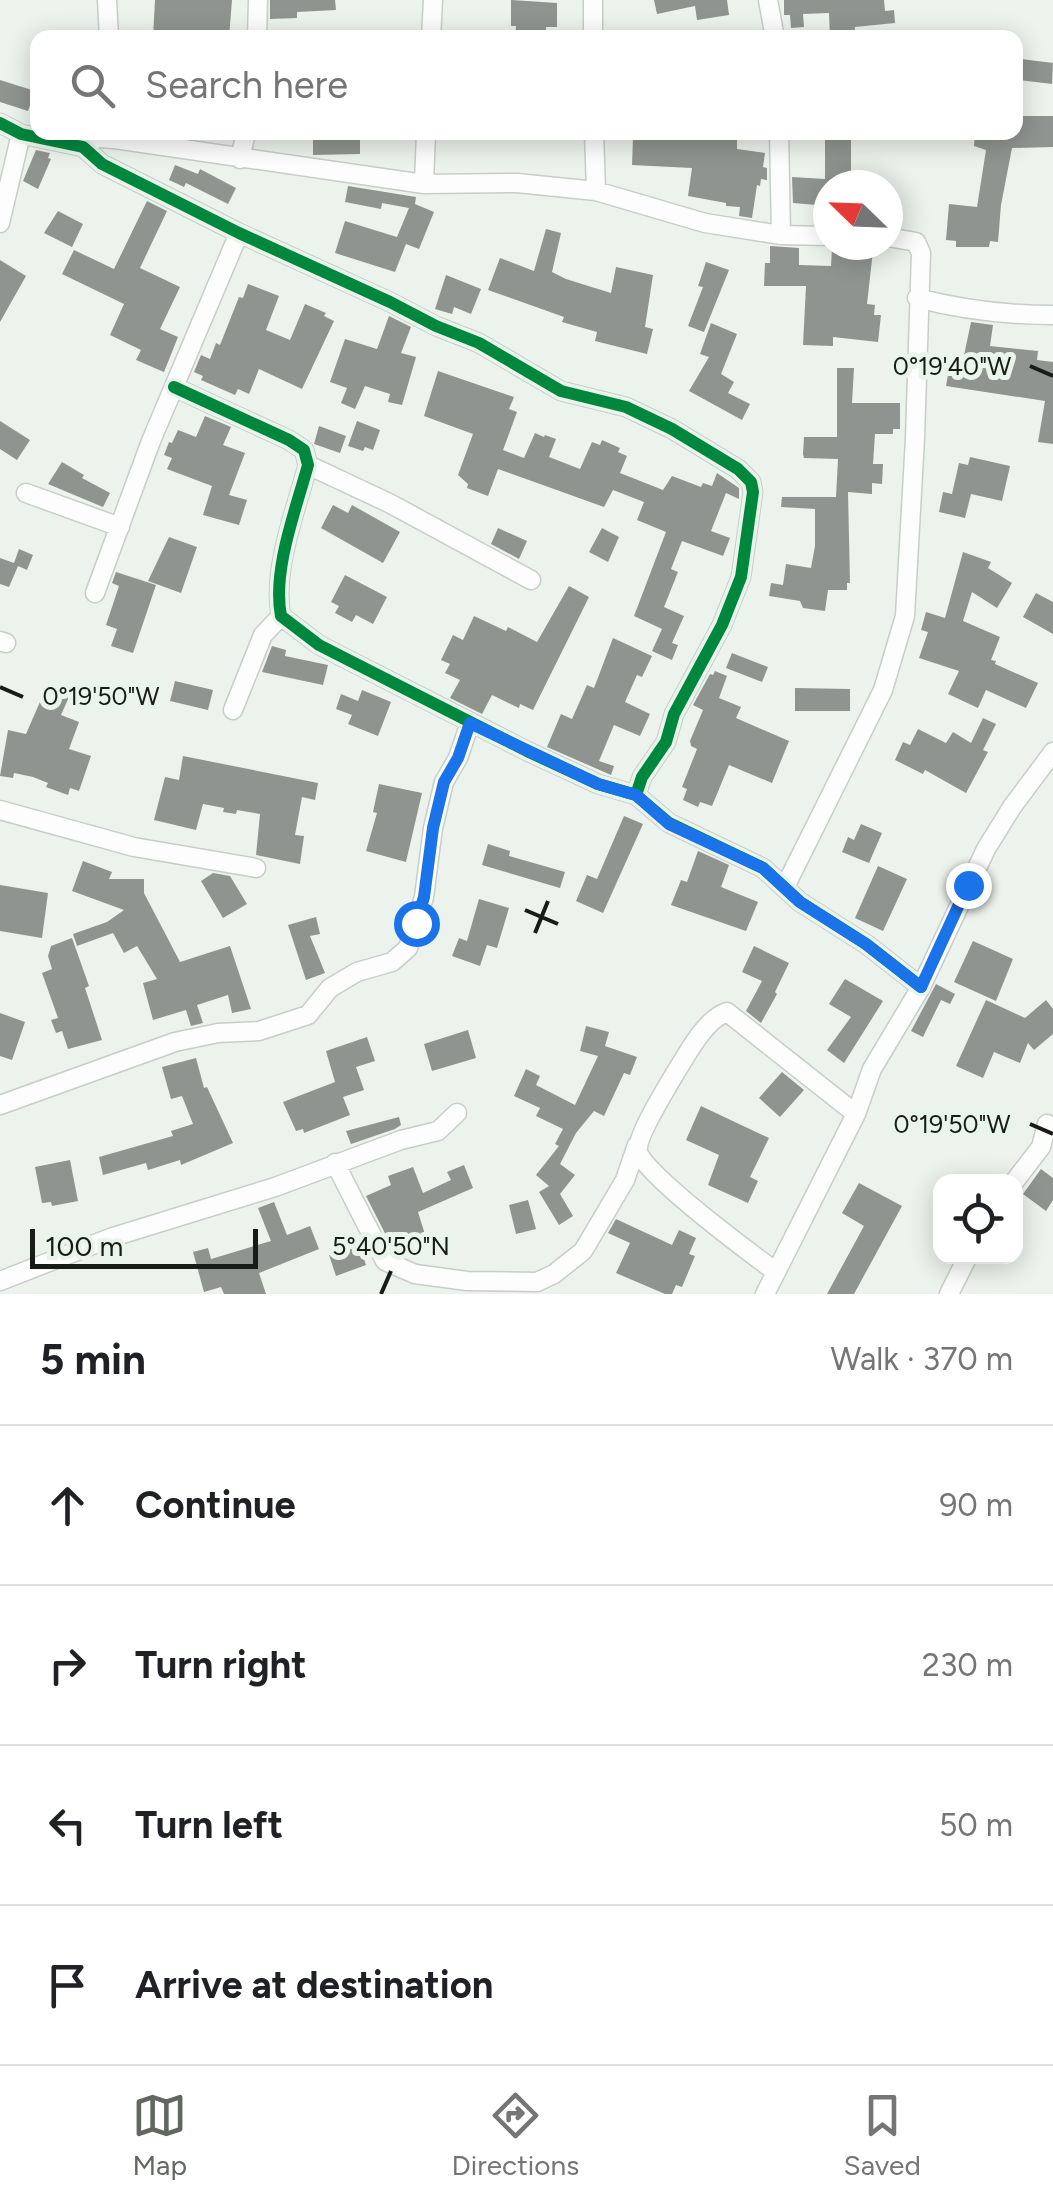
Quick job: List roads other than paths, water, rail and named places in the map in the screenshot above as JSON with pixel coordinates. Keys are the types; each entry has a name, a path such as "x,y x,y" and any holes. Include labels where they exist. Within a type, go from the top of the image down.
{"street":[{"path":"106,0 108,30"},
{"path":"258,0 258,30"},
{"path":"431,30 433,0"},
{"path":"593,0 593,30"},
{"path":"768,0 774,30"},
{"path":"0,123 30,135"},
{"path":"0,223 21,134"},
{"path":"93,140 102,164 239,233 479,343 561,391 626,407 672,429 738,468 752,482 754,492 740,576 722,625 636,795"},
{"path":"100,140 424,184 517,183 596,191 705,223 780,235 813,236"},
{"path":"240,159 244,140"},
{"path":"424,184 426,140"},
{"path":"594,140 596,191"},
{"path":"779,140 780,235"},
{"path":"94,592 239,233"},
{"path":"785,887 884,690 904,616 915,438 920,253 916,242 903,240"},
{"path":"917,298 999,315 1053,314"},
{"path":"174,387 304,450 308,464 277,598 281,616 320,645 598,784 636,795 669,824 751,861 800,902 866,944 921,987"},
{"path":"308,464 532,580"},
{"path":"26,493 120,527"},
{"path":"233,710 263,635 281,616"},
{"path":"0,1105 175,1042 258,1031 308,1014 330,988 357,972 392,962 408,948 424,897 444,782 458,758 470,723"},
{"path":"765,1294 856,1114 872,1069 921,987 986,849 1012,806 1053,752"},
{"path":"0,810 134,847 256,868"},
{"path":"335,1163 384,1261 415,1274 467,1281 537,1282 583,1251 625,1180 640,1140 676,1072 723,1012 736,1016 856,1114"},
{"path":"0,1280 113,1237 275,1187 400,1140 438,1131 457,1113"},
{"path":"1020,1174 1041,1147 1047,1124"},
{"path":"640,1140 639,1156 656,1176 776,1272"},
{"path":"951,1293 964,1264"},
{"path":"451,1294 467,1281"}]}
